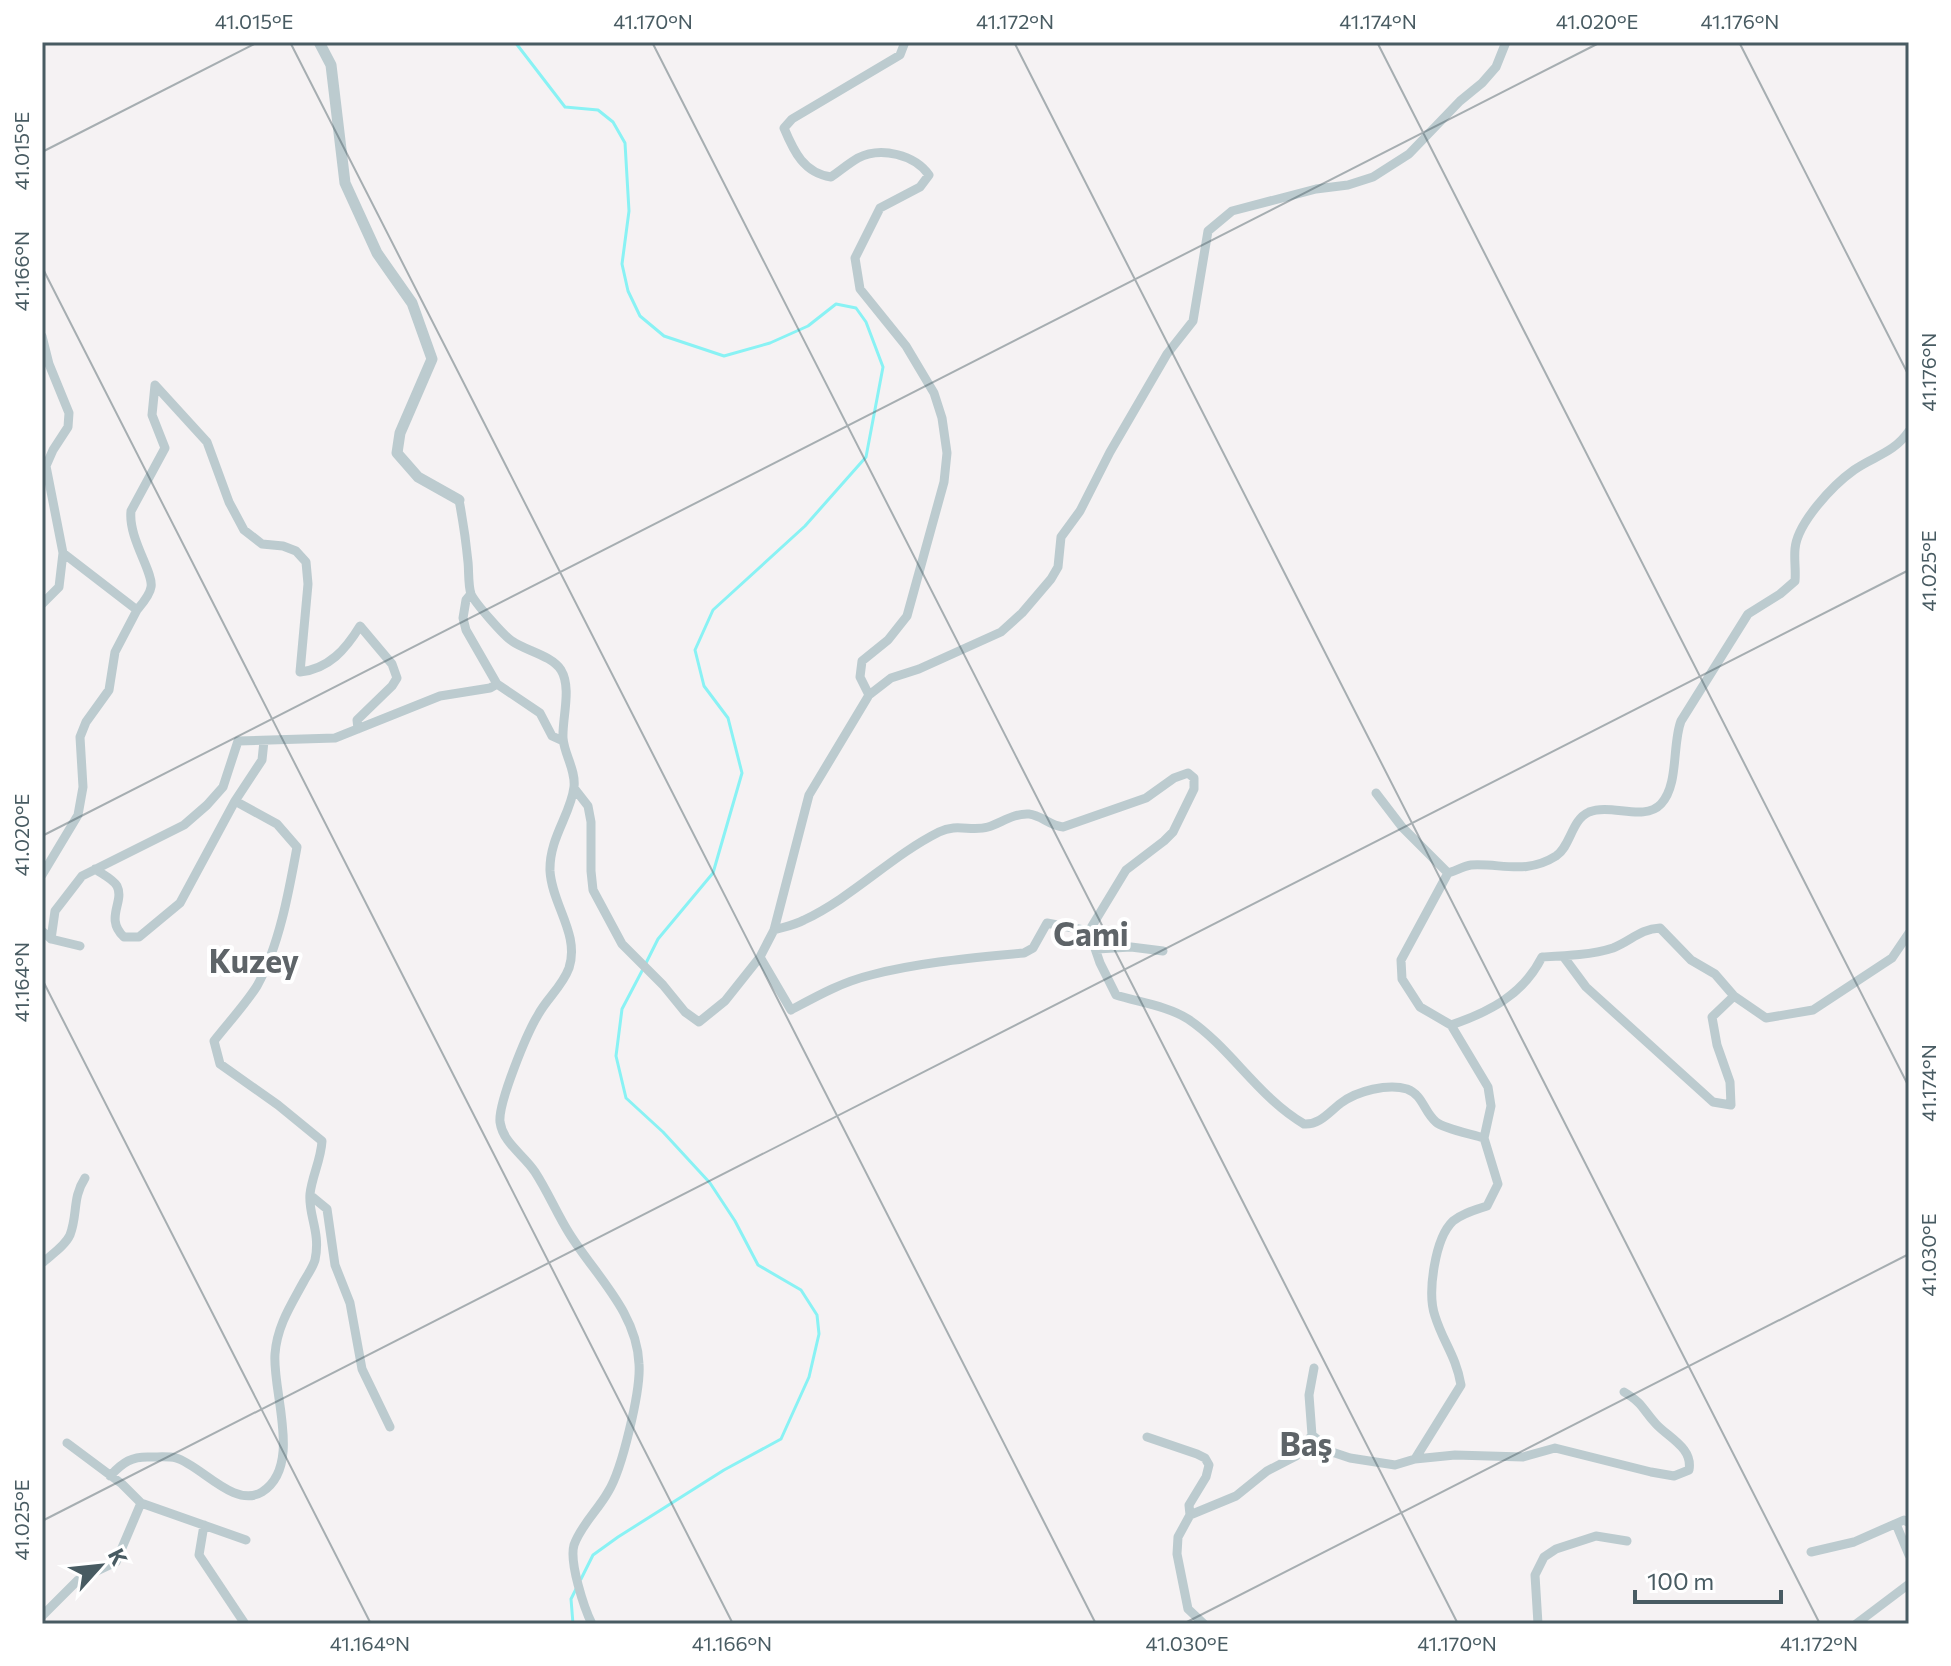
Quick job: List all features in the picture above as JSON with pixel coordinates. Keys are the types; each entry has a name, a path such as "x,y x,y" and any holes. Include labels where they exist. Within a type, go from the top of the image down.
{"street":[{"path":"319,42 331,65 345,183 377,253 412,303 432,359 400,433 397,453 418,477 459,500 471,594 509,640 554,662 562,671 565,687 563,741 574,788 588,806 593,890 622,944 685,1012 699,1022 725,1001 760,957 774,930 809,795 869,695 891,678 919,669 1001,632 1051,579 1058,567 1061,537 1080,511 1167,354 1193,321 1208,231 1232,211 1373,177 1409,154 1460,101 1482,83 1496,67 1506,42"},
{"path":"869,695 860,677 862,661 888,640 907,616 944,482 947,453 942,418 934,393 906,346 860,289 855,258 880,208 920,187 929,175 922,165 885,153 859,158 831,177 818,175 804,165 784,128 792,119 900,55 905,42"},
{"path":"42,336 49,364 69,413 68,427 46,466 63,553 59,587 42,604"},
{"path":"42,875 78,815 83,787 80,737 86,722 109,690 115,652 151,589 151,580 136,546 130,522 131,511 165,448 152,415 155,385 207,442 229,502 244,530 262,544 296,551 306,562 308,584 300,672 336,658 360,626 392,664 397,678 357,720 358,729"},
{"path":"1415,1459 1461,1385 1457,1363 1434,1315 1433,1274 1440,1242 1451,1223 1487,1206 1498,1184 1484,1138 1491,1106 1488,1087 1451,1025 1420,1007 1402,979 1401,960 1448,873 1470,865 1511,869 1538,864 1561,851 1577,823 1589,812 1608,808 1649,812 1662,803 1675,769 1677,731 1681,721 1748,614 1795,581 1795,548 1800,531 1818,505 1854,470 1886,455 1909,431"},
{"path":"63,553 137,610"},
{"path":"471,594 466,600 463,618 466,630 497,684 540,713 552,736 563,741"},
{"path":"51,939 55,911 82,876 184,825 223,787 238,741 335,738 440,696 490,688 497,684"},
{"path":"95,869 116,884 119,890 114,915 117,930 124,937 139,937 180,903 235,801 262,760 264,741"},
{"path":"774,930 803,921 874,876 905,852 942,831 956,826 984,829 1025,814 1035,815 1052,826 1063,827 1146,798 1174,778 1188,773 1194,778 1194,789 1173,832 1126,870 1089,931"},
{"path":"574,788 553,845 550,871 555,896 571,938 570,965 563,983 539,1013 529,1032 503,1101 500,1121 508,1142 535,1172 569,1233 621,1308 638,1349 640,1368 637,1391 618,1473 610,1491 573,1547 577,1575 592,1624"},
{"path":"1376,793 1402,827 1448,873"},
{"path":"110,1476 130,1459 175,1457 222,1488 241,1495 261,1493 279,1470 284,1447 284,1423 275,1380 275,1352 281,1324 315,1262 318,1233 310,1195 321,1158 322,1141 220,1064 214,1041 256,986 272,951 290,889 297,847 277,824 235,801"},
{"path":"760,957 791,1010 833,988 870,975 932,963 1024,953 1033,948 1047,923 1089,931"},
{"path":"1451,1025 1486,1014 1516,992 1534,972 1542,957 1613,948 1646,929 1660,928 1691,960 1715,974 1734,996 1766,1018 1813,1010 1892,958 1909,933"},
{"path":"42,931 51,939 80,946"},
{"path":"1089,931 1116,995 1184,1017 1217,1041 1251,1080 1304,1124 1320,1121 1343,1101 1358,1093 1405,1088 1421,1100 1436,1122 1484,1138"},
{"path":"1097,949 1131,947 1163,951"},
{"path":"1563,956 1586,987 1713,1102 1731,1105 1730,1082 1717,1045 1712,1017 1734,996"},
{"path":"42,1263 63,1245 70,1234 77,1191 85,1178"},
{"path":"310,1195 327,1209 335,1265 350,1303 362,1369 390,1427"},
{"path":"1190,1515 1236,1496 1267,1471 1296,1456 1312,1435 1309,1395 1314,1368"},
{"path":"1312,1435 1332,1452 1395,1465 1415,1459 1455,1455 1523,1457 1555,1448 1674,1476 1689,1470 1690,1464 1680,1443 1656,1424 1643,1404 1624,1392"},
{"path":"1147,1437 1197,1454 1207,1461 1209,1469 1189,1505 1190,1515 1178,1537 1177,1554 1188,1609 1204,1624"},
{"path":"67,1443 141,1503 246,1540"},
{"path":"42,1616 78,1580 116,1562 141,1503"},
{"path":"1811,1552 1854,1542 1904,1520 1909,1523"},
{"path":"1896,1524 1909,1555"},
{"path":"204,1525 199,1555 245,1624"},
{"path":"1538,1624 1535,1575 1544,1557 1556,1549 1596,1536 1627,1541"},
{"path":"1856,1624 1909,1584"}],"waterway":[{"path":"515,42 565,107 598,110 613,122 625,143 629,211 622,264 628,291 640,316 664,336 724,356 770,343 808,326 836,304 856,308 866,322 883,367 866,457 805,526 713,610 695,650 704,686 728,718 742,773 713,873 658,939 646,963"},
{"path":"581,1579 593,1555 618,1537 724,1470 781,1439 809,1377 819,1334 817,1315 801,1290 758,1265 710,1183 663,1132 626,1098 616,1056 622,1009 643,969"},
{"path":"573,1624 571,1599 576,1589"}],"district":[{"name":"Cami","path":"1091,935"},
{"name":"Kuzey","path":"254,962"},
{"name":"Baş","path":"1306,1445"}]}
